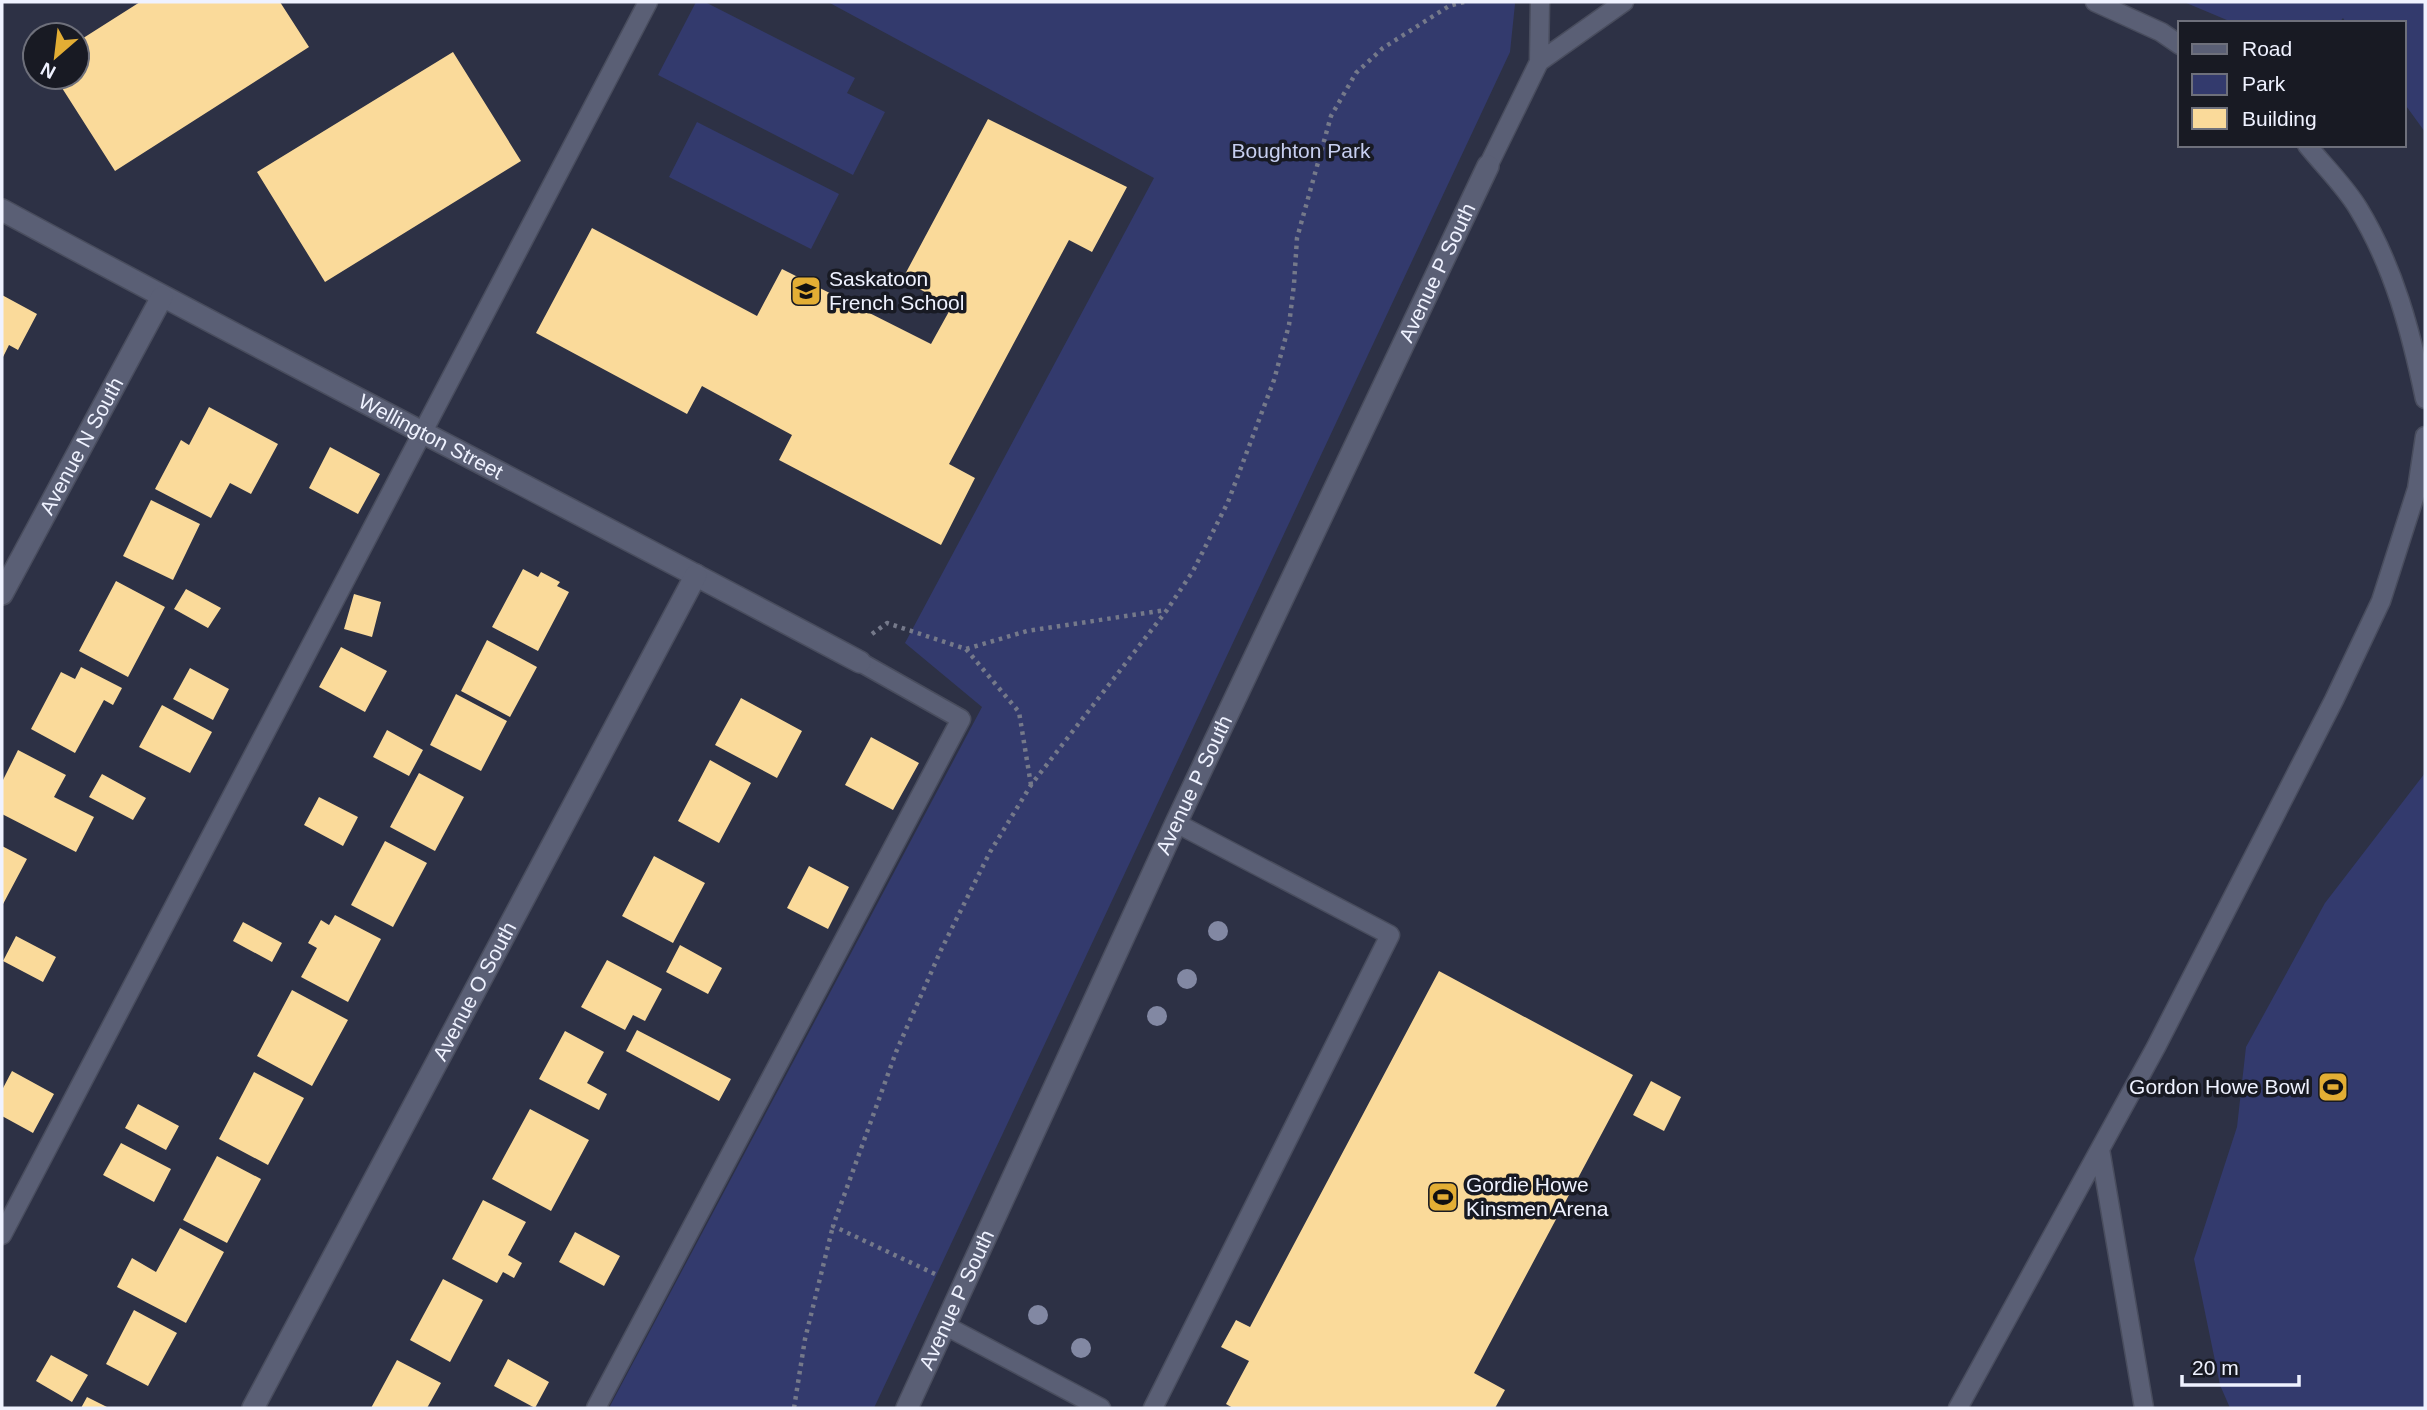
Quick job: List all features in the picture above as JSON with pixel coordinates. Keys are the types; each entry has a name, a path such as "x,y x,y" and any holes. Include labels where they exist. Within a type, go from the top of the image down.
{"street":[{"name":"Avenue P South","path":"907,1408 1176,823 1488,166"},
{"name":"Wellington Street","path":"2,210 162,297 851,657"},
{"name":"Avenue N South","path":"2,594 162,297"},
{"name":"Avenue O South","path":"253,1408 696,575"}],"lane":[{"path":"2,1235 648,2"},
{"path":"1488,166 1539,62 1540,2"},
{"path":"1539,62 1624,2"},
{"path":"2095,2 2161,32 2178,44"},
{"path":"2309,147 2357,206 2393,276 2413,343 2425,399"},
{"path":"1958,1408 2100,1150 2334,700 2381,601 2417,489 2425,436"},
{"path":"596,1408 961,719 851,657"},
{"path":"1153,1408 1390,935 1176,823"},
{"path":"2100,1150 2144,1408"},
{"path":"946,1326 1101,1408"}],"path":[{"path":"794,1408 806,1339 833,1226 896,1052 936,963 990,852 1031,785 1167,610 1194,571 1228,502 1274,380 1289,325 1297,238 1331,116 1356,73 1383,48 1449,6 1464,2"},
{"path":"966,649 1027,631 1167,610"},
{"path":"851,657 887,624 966,649 1019,712 1031,785"},
{"path":"833,1226 962,1286"}],"green space":[{"path":"696,2 705,2 855,78 847,93 885,112 853,175 658,75"},
{"name":"Boughton Park","path":"828,2 1515,4 1510,52 874,1408 609,1408 982,707 905,643 1154,178"},
{"path":"2184,2 2425,2 2425,132 2406,106 2406,21 2345,21 2343,18 2341,21 2229,21"},
{"path":"697,122 839,194 811,249 669,177"},
{"name":"Gordon Howe Bowl","path":"2425,773 2425,1408 2230,1408 2220,1385 2194,1259 2237,1127 2246,1047 2325,903"}],"building":[{"path":"140,2 280,2 309,47 115,171 64,91 91,91 91,33"},
{"path":"453,52 521,161 325,282 257,172"},
{"path":"988,119 1127,187 1092,252 1069,240 949,464 975,478 941,545 779,460 792,435 702,386 687,414 536,333 592,228 757,316 782,269 931,344 952,306 902,280"},
{"path":"2,295 37,314 18,350 9,345 2,359"},
{"path":"209,407 278,444 251,494 230,483 211,518 155,489 181,440 189,445"},
{"path":"330,447 380,474 358,514 309,488"},
{"path":"151,500 200,524 173,580 123,556"},
{"path":"523,569 538,577 541,572 560,582 557,586 569,592 538,651 492,627"},
{"path":"116,581 165,607 128,677 79,651"},
{"path":"186,589 221,608 208,628 174,609"},
{"path":"354,594 381,602 372,637 344,629"},
{"path":"487,640 537,667 510,717 461,691"},
{"path":"341,647 387,671 365,712 319,687"},
{"path":"81,667 122,688 113,705 104,700 75,753 31,729 61,672 75,679"},
{"path":"190,668 229,689 213,720 173,699"},
{"path":"456,694 507,721 481,771 430,745"},
{"path":"741,698 802,731 777,778 715,745"},
{"path":"162,705 212,732 190,773 139,747"},
{"path":"387,730 423,750 409,776 373,757"},
{"path":"871,737 919,763 893,810 845,785"},
{"path":"18,750 66,775 54,797 94,817 76,852 2,814 2,782"},
{"path":"710,760 751,783 719,843 678,821"},
{"path":"419,773 464,797 435,851 390,827"},
{"path":"102,774 146,798 133,820 89,797"},
{"path":"319,797 358,817 343,846 304,825"},
{"path":"385,841 427,863 393,927 351,905"},
{"path":"2,846 27,859 2,906"},
{"path":"654,856 705,883 673,943 622,916"},
{"path":"809,866 849,887 828,929 787,908"},
{"path":"335,915 381,939 348,1002 301,977 317,948 308,943 321,920 329,925"},
{"path":"243,922 282,943 272,962 233,941"},
{"path":"16,936 56,957 43,982 3,961"},
{"path":"680,945 722,968 708,994 666,972"},
{"path":"607,960 662,989 645,1021 633,1015 625,1030 581,1007"},
{"name":"Gordie Howe Kinsmen Arena","path":"1439,971 1633,1075 1474,1373 1505,1390 1495,1408 1233,1408 1226,1404 1249,1361 1221,1347 1236,1320 1250,1327"},
{"path":"292,990 348,1020 312,1086 257,1056"},
{"path":"637,1030 731,1079 719,1101 626,1051"},
{"path":"565,1031 604,1052 587,1083 607,1094 599,1110 539,1079"},
{"path":"12,1071 54,1094 33,1133 2,1116 2,1090"},
{"path":"254,1072 304,1098 268,1165 219,1139"},
{"path":"1651,1081 1681,1097 1664,1131 1633,1115"},
{"path":"138,1104 179,1126 166,1150 125,1128"},
{"path":"530,1109 589,1140 551,1211 492,1179"},
{"path":"121,1143 171,1169 154,1202 103,1175"},
{"path":"217,1156 261,1179 227,1243 183,1220"},
{"path":"483,1200 526,1222 508,1255 522,1263 514,1278 503,1272 497,1283 452,1259"},
{"path":"180,1228 224,1252 186,1323 117,1287 132,1258 156,1272"},
{"path":"575,1232 620,1256 604,1286 559,1262"},
{"path":"443,1279 483,1300 450,1362 410,1340"},
{"path":"134,1310 177,1333 148,1386 106,1364"},
{"path":"51,1355 88,1375 72,1402 36,1381"},
{"path":"508,1359 549,1382 535,1408 494,1386"},
{"path":"397,1360 441,1383 427,1408 371,1408"},
{"path":"87,1397 109,1408 81,1408"}],"place":[{"name":"Saskatoon French School","path":"806,291"},
{"name":"Gordon Howe Bowl","path":"2333,1087"},
{"name":"Gordie Howe Kinsmen Arena","path":"1443,1197"}]}
